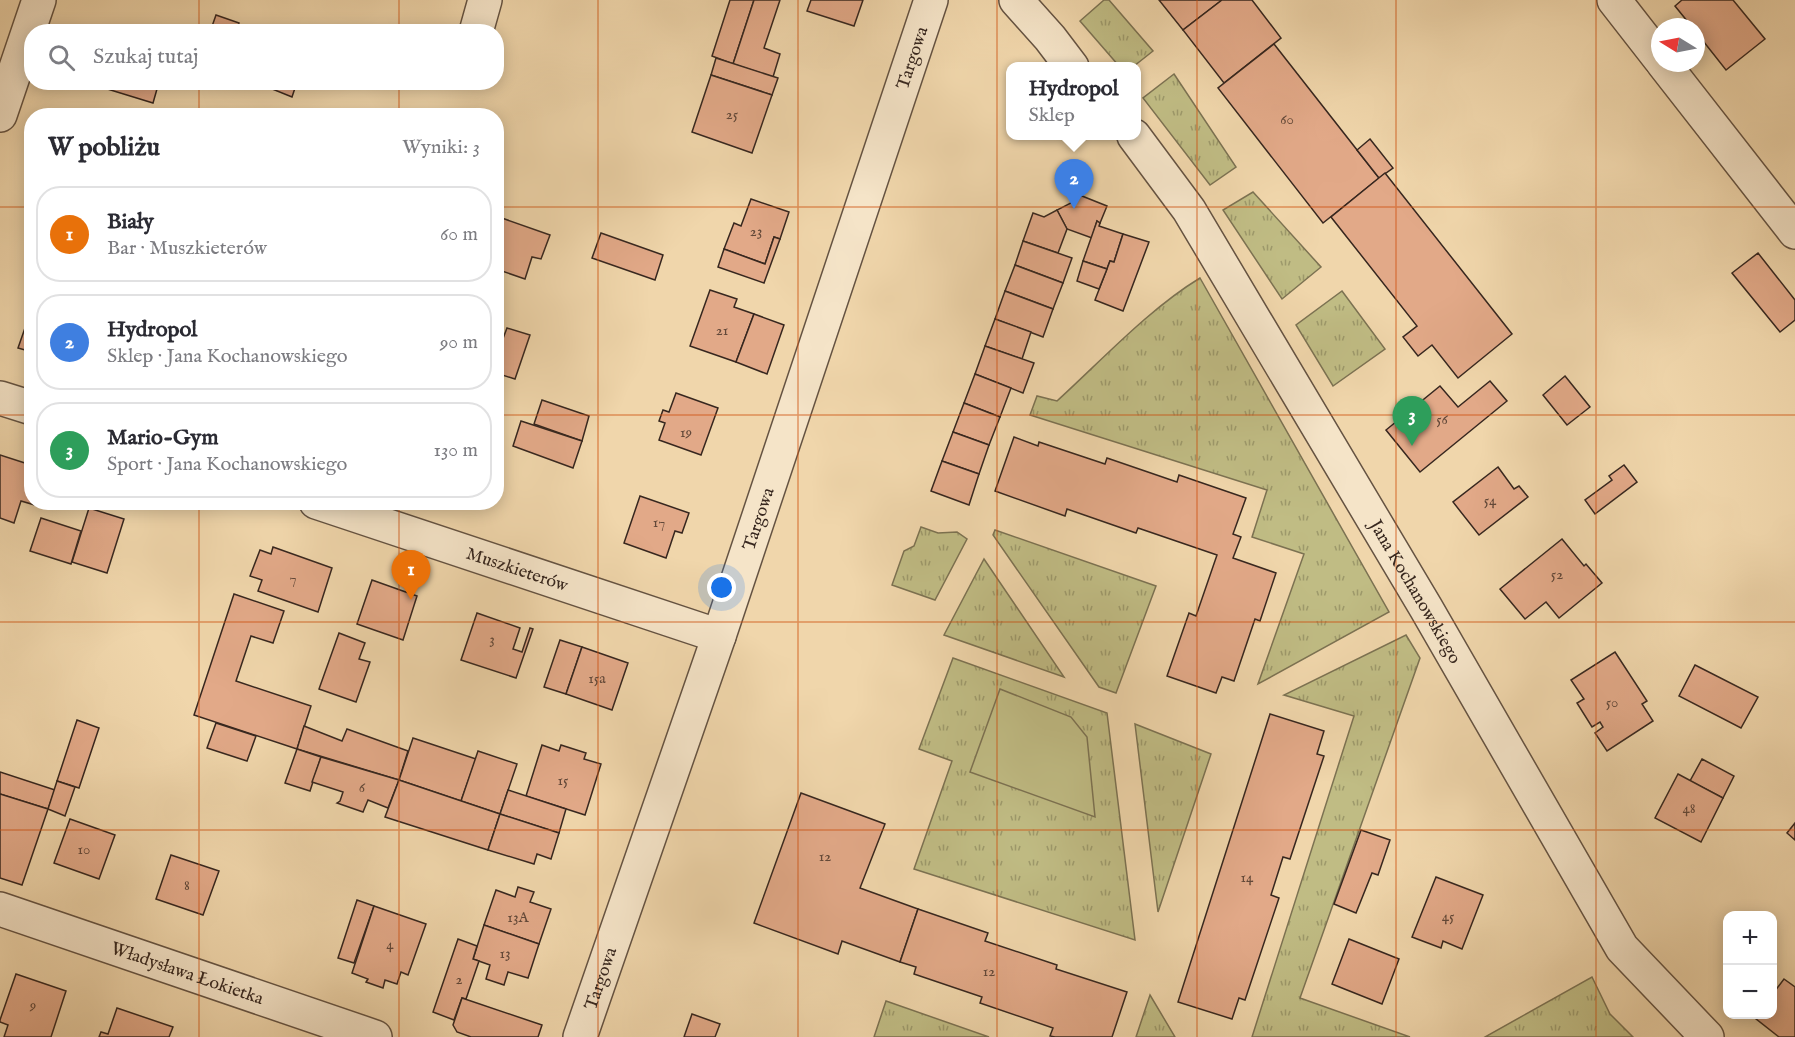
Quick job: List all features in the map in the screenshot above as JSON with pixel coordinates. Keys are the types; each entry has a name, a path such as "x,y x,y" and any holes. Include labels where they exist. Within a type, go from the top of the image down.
{"street":[{"path":"31,24 39,0"},
{"path":"478,24 486,0"},
{"name":"Targowa","path":"580,1037 719,636 931,0"},
{"path":"1017,0 1069,62"},
{"path":"1614,0 1651,47"},
{"path":"0,115 24,44"},
{"path":"1670,72 1795,232"},
{"name":"Jana Kochanowskiego","path":"1138,140 1196,220 1426,608 1622,948 1707,1037"},
{"path":"0,398 24,406"},
{"name":"Muszkieterów","path":"340,510 719,636"},
{"name":"Władysława Łokietka","path":"0,909 375,1037"}],"green space":[{"path":"1104,0 1109,0 1153,51 1139,62 1116,62 1080,21"},
{"path":"1174,74 1236,167 1210,185 1143,98"},
{"path":"1253,192 1321,267 1282,299 1223,210"},
{"path":"1200,278 1389,612 1258,684 1304,554 1252,537 1267,490 1030,415 1037,396 1057,401 1144,320"},
{"path":"1342,291 1385,349 1333,386 1296,325"},
{"path":"921,527 938,533 957,532 967,539 935,600 892,585 904,551 914,546"},
{"path":"995,530 1156,586 1116,693 1099,687 993,535"},
{"path":"984,559 1064,677 944,635"},
{"path":"1406,635 1420,658 1300,998 1410,1037 1252,1037 1354,716 1284,695"},
{"path":"953,658 1107,713 1135,940 914,869 952,761 919,749"},
{"path":"1000,689 1071,717 1087,737 1095,817 970,772"},
{"path":"1135,724 1211,754 1158,912"},
{"path":"1592,977 1610,1014 1633,1037 1485,1037"},
{"path":"1150,995 1175,1037 1136,1037"},
{"path":"886,1001 989,1037 874,1037"}],"building":[{"path":"730,0 754,0 733,64 712,56"},
{"path":"754,0 780,0 764,48 780,54 773,77 733,64"},
{"path":"811,0 863,0 854,26 807,11"},
{"path":"1159,0 1222,0 1183,30"},
{"path":"1222,0 1252,0 1281,38 1224,83 1183,30"},
{"path":"1682,0 1733,0 1765,39 1726,70 1705,43 1705,18 1685,18 1675,6"},
{"path":"216,15 239,23 239,24 213,24"},
{"path":"1274,44 1379,178 1323,223 1218,88"},
{"path":"716,58 778,78 772,95 711,75"},
{"path":"711,75 772,95 752,153 692,132"},
{"path":"111,90 157,90 153,103"},
{"path":"275,90 294,90 292,97"},
{"path":"1370,139 1393,168 1379,178 1357,150"},
{"path":"1385,173 1512,334 1458,378 1432,345 1418,356 1403,337 1417,326 1331,217"},
{"path":"1077,194 1107,206 1100,223 1097,221 1092,238 1067,229 1057,210 1071,203"},
{"path":"751,199 789,212 780,239 774,237 765,264 724,249 734,223 741,226"},
{"path":"1057,210 1067,229 1058,253 1023,241 1033,213 1044,217"},
{"path":"504,219 550,235 541,259 532,257 525,279 504,272"},
{"path":"1097,221 1100,223 1099,226 1123,234 1114,262 1110,261 1107,269 1083,261"},
{"path":"601,233 663,255 655,280 592,258"},
{"path":"1123,234 1149,242 1123,311 1095,300 1110,261 1114,262"},
{"path":"774,237 780,239 764,283 718,267 724,249 765,264"},
{"path":"1023,241 1072,258 1063,283 1015,265"},
{"path":"1758,253 1795,300 1795,320 1780,332 1732,273"},
{"path":"1083,261 1107,269 1099,289 1077,281"},
{"path":"1015,265 1063,283 1053,309 1005,291"},
{"path":"710,290 737,299 734,307 754,314 736,362 690,346"},
{"path":"1005,291 1053,309 1043,337 995,319"},
{"path":"754,314 784,325 767,374 736,362"},
{"path":"995,319 1031,332 1022,359 985,346"},
{"path":"507,328 530,335 515,379 504,376 504,336"},
{"path":"24,331 24,350 18,348"},
{"path":"985,346 1034,363 1023,393 975,374"},
{"path":"975,374 1011,388 1000,417 964,403"},
{"path":"1565,376 1590,407 1567,425 1543,395"},
{"path":"1490,381 1507,401 1420,472 1386,430 1440,386 1458,407"},
{"path":"676,393 718,408 701,455 659,440 665,423 659,421 663,410 669,412"},
{"path":"542,400 589,416 582,441 534,424"},
{"path":"964,403 1000,417 989,445 953,432"},
{"path":"521,421 582,441 573,468 513,446"},
{"path":"953,432 989,445 979,474 942,461"},
{"path":"1014,437 1038,446 1039,442 1105,464 1107,458 1177,482 1179,475 1246,498 1233,534 1241,537 1233,558 1276,573 1260,621 1255,619 1234,681 1222,677 1216,693 1167,676 1189,613 1196,616 1217,555 1138,528 1136,533 1067,509 1065,516 995,491"},
{"path":"0,455 24,463 24,502 21,501 14,523 0,518"},
{"path":"942,461 979,474 969,505 931,491"},
{"path":"1624,465 1637,482 1595,514 1585,500 1612,480 1609,476"},
{"path":"1498,467 1514,489 1519,486 1528,497 1479,535 1453,502"},
{"path":"640,496 689,513 682,533 675,531 666,558 624,543"},
{"path":"88,510 124,519 107,573 72,562"},
{"path":"41,518 81,531 71,564 30,551"},
{"path":"1562,539 1584,566 1586,564 1602,583 1559,618 1546,602 1525,619 1500,589"},
{"path":"273,547 332,568 318,612 258,591 262,580 250,576 260,550 271,554"},
{"path":"372,580 417,596 403,640 357,624"},
{"path":"234,594 284,611 273,643 251,636 236,681 311,706 297,749 194,715"},
{"path":"477,613 520,628 513,649 522,652 530,628 533,629 516,678 461,660"},
{"path":"339,633 365,643 359,659 370,662 356,702 319,689"},
{"path":"560,640 582,647 566,694 544,687"},
{"path":"582,647 628,663 612,710 566,694"},
{"path":"1615,652 1647,701 1642,704 1653,721 1607,751 1595,733 1603,727 1600,722 1592,727 1577,703 1584,699 1571,680"},
{"path":"1695,665 1758,697 1741,728 1679,696"},
{"path":"1270,714 1324,731 1317,754 1324,756 1290,859 1283,857 1271,895 1279,898 1245,1000 1239,998 1232,1019 1178,1002"},
{"path":"77,720 99,728 79,788 57,781"},
{"path":"216,723 256,736 247,761 207,748"},
{"path":"304,726 342,741 347,729 408,751 399,780 297,749"},
{"path":"413,738 476,759 461,801 399,780"},
{"path":"542,745 559,751 561,745 586,753 584,759 601,764 585,815 526,796"},
{"path":"297,749 321,757 310,791 285,783"},
{"path":"478,751 517,764 500,814 461,801"},
{"path":"321,757 399,780 388,808 368,800 363,812 337,803 343,792 312,782"},
{"path":"1702,759 1734,776 1723,798 1690,781"},
{"path":"0,772 55,790 48,809 0,794"},
{"path":"1678,774 1723,798 1701,842 1655,818"},
{"path":"399,780 500,814 488,850 385,817"},
{"path":"57,781 75,787 65,816 48,809"},
{"path":"508,790 566,809 559,833 500,814"},
{"path":"801,793 885,824 860,888 918,909 900,962 842,941 838,954 754,923"},
{"path":"0,794 48,809 22,885 0,878"},
{"path":"500,814 559,833 551,859 537,854 534,864 488,850"},
{"path":"70,819 115,835 99,879 54,863"},
{"path":"1795,823 1795,840 1787,833"},
{"path":"1361,830 1390,840 1378,875 1372,873 1356,913 1334,904"},
{"path":"171,855 219,871 203,915 156,899"},
{"path":"1436,877 1483,895 1462,949 1443,941 1441,948 1412,937"},
{"path":"518,887 534,892 530,902 551,909 539,944 484,925 496,890 515,897"},
{"path":"357,900 374,906 354,963 338,958"},
{"path":"374,906 426,924 408,975 401,972 397,984 385,980 383,988 366,982 368,979 352,973"},
{"path":"918,909 988,933 985,941 1057,965 1056,969 1127,992 1112,1037 1050,1036 1053,1028 980,1003 982,997 914,974 916,967 900,962"},
{"path":"484,925 539,944 528,978 508,972 504,985 486,979 490,965 473,959"},
{"path":"458,939 477,946 473,959 479,961 466,999 462,998 454,1020 433,1012"},
{"path":"1349,939 1399,959 1382,1004 1332,984"},
{"path":"16,974 66,991 51,1037 4,1037 8,1025 0,1020"},
{"path":"1784,979 1795,987 1795,1037 1779,1037 1756,1019 1777,1019 1777,988"},
{"path":"462,998 542,1025 538,1037 471,1037 457,1032 453,1025"},
{"path":"117,1008 173,1027 169,1037 99,1037 101,1032 108,1034"},
{"path":"692,1014 720,1024 715,1037 684,1037"}],"place":[{"name":"Hydropol","path":"1074,209"},
{"name":"Mario-Gym","path":"1412,446"},
{"name":"Biały","path":"411,600"}]}
